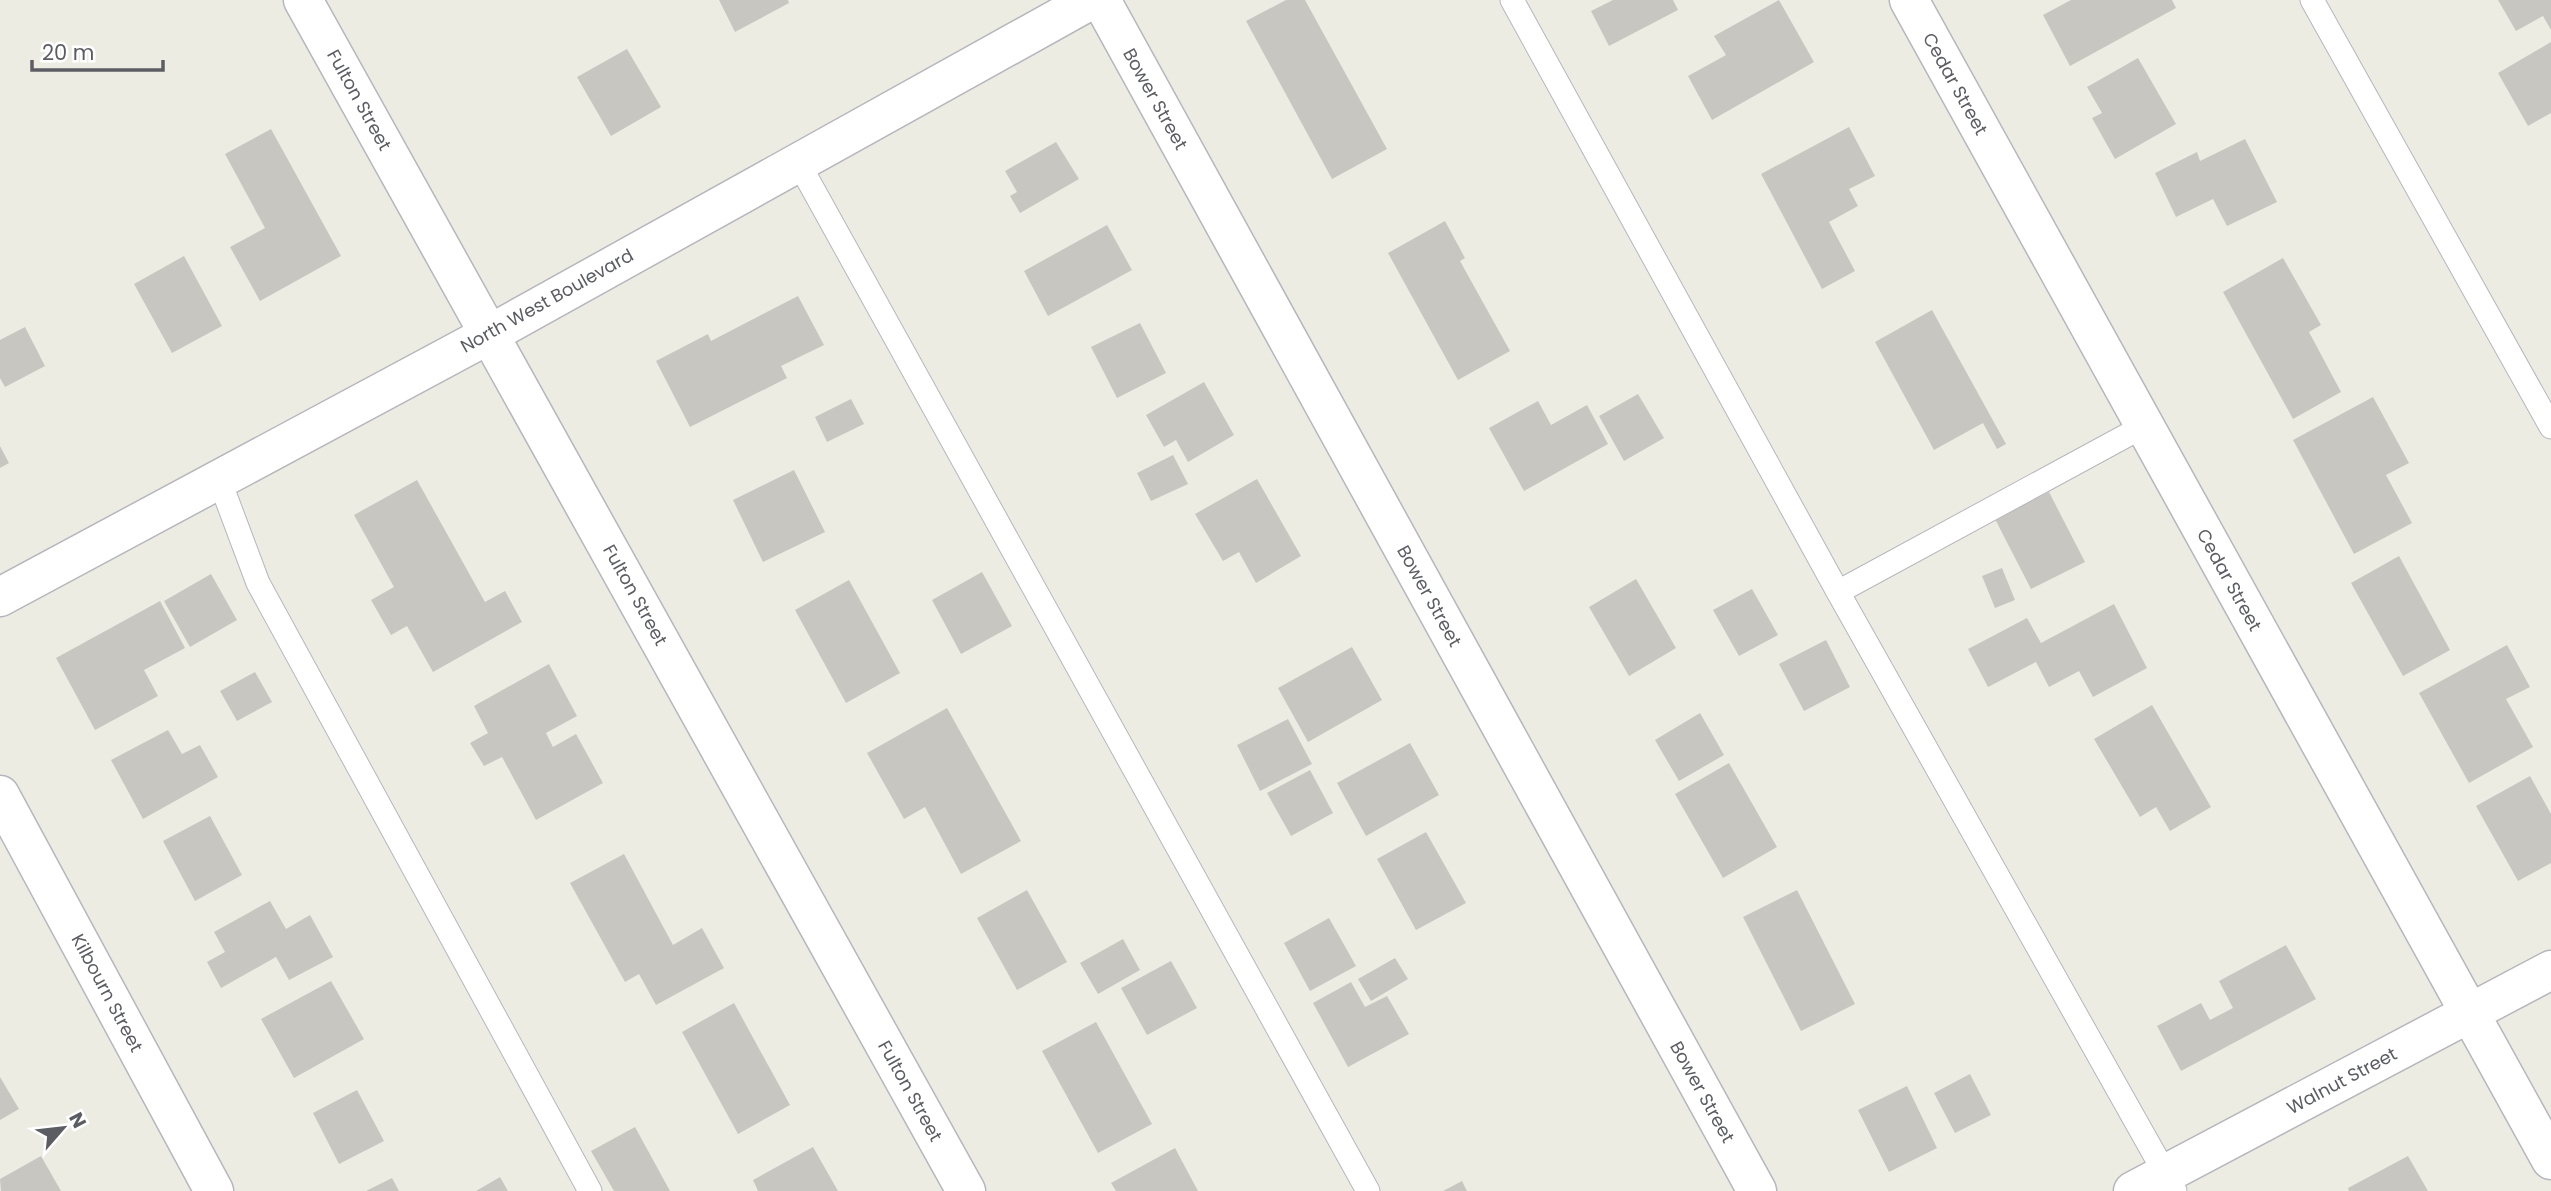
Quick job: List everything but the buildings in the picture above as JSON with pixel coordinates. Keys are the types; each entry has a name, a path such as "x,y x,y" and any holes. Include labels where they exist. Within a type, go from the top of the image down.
{"street":[{"name":"Fulton Street","path":"303,0 966,1191"},
{"name":"North West Boulevard","path":"0,597 490,334 1091,0"},
{"name":"Bower Street","path":"1101,0 1757,1191"},
{"name":"Cedar Street","path":"1909,0 2551,1160"},
{"name":"Kilbourn Street","path":"0,795 214,1191"},
{"name":"Walnut Street","path":"2158,1185 2551,970"}],"lane":[{"path":"1512,0 1838,592 2158,1185"},
{"path":"2312,0 2551,427"},
{"path":"798,162 1368,1191"},
{"path":"1838,592 2144,426"},
{"path":"219,479 258,583 590,1191"}]}
